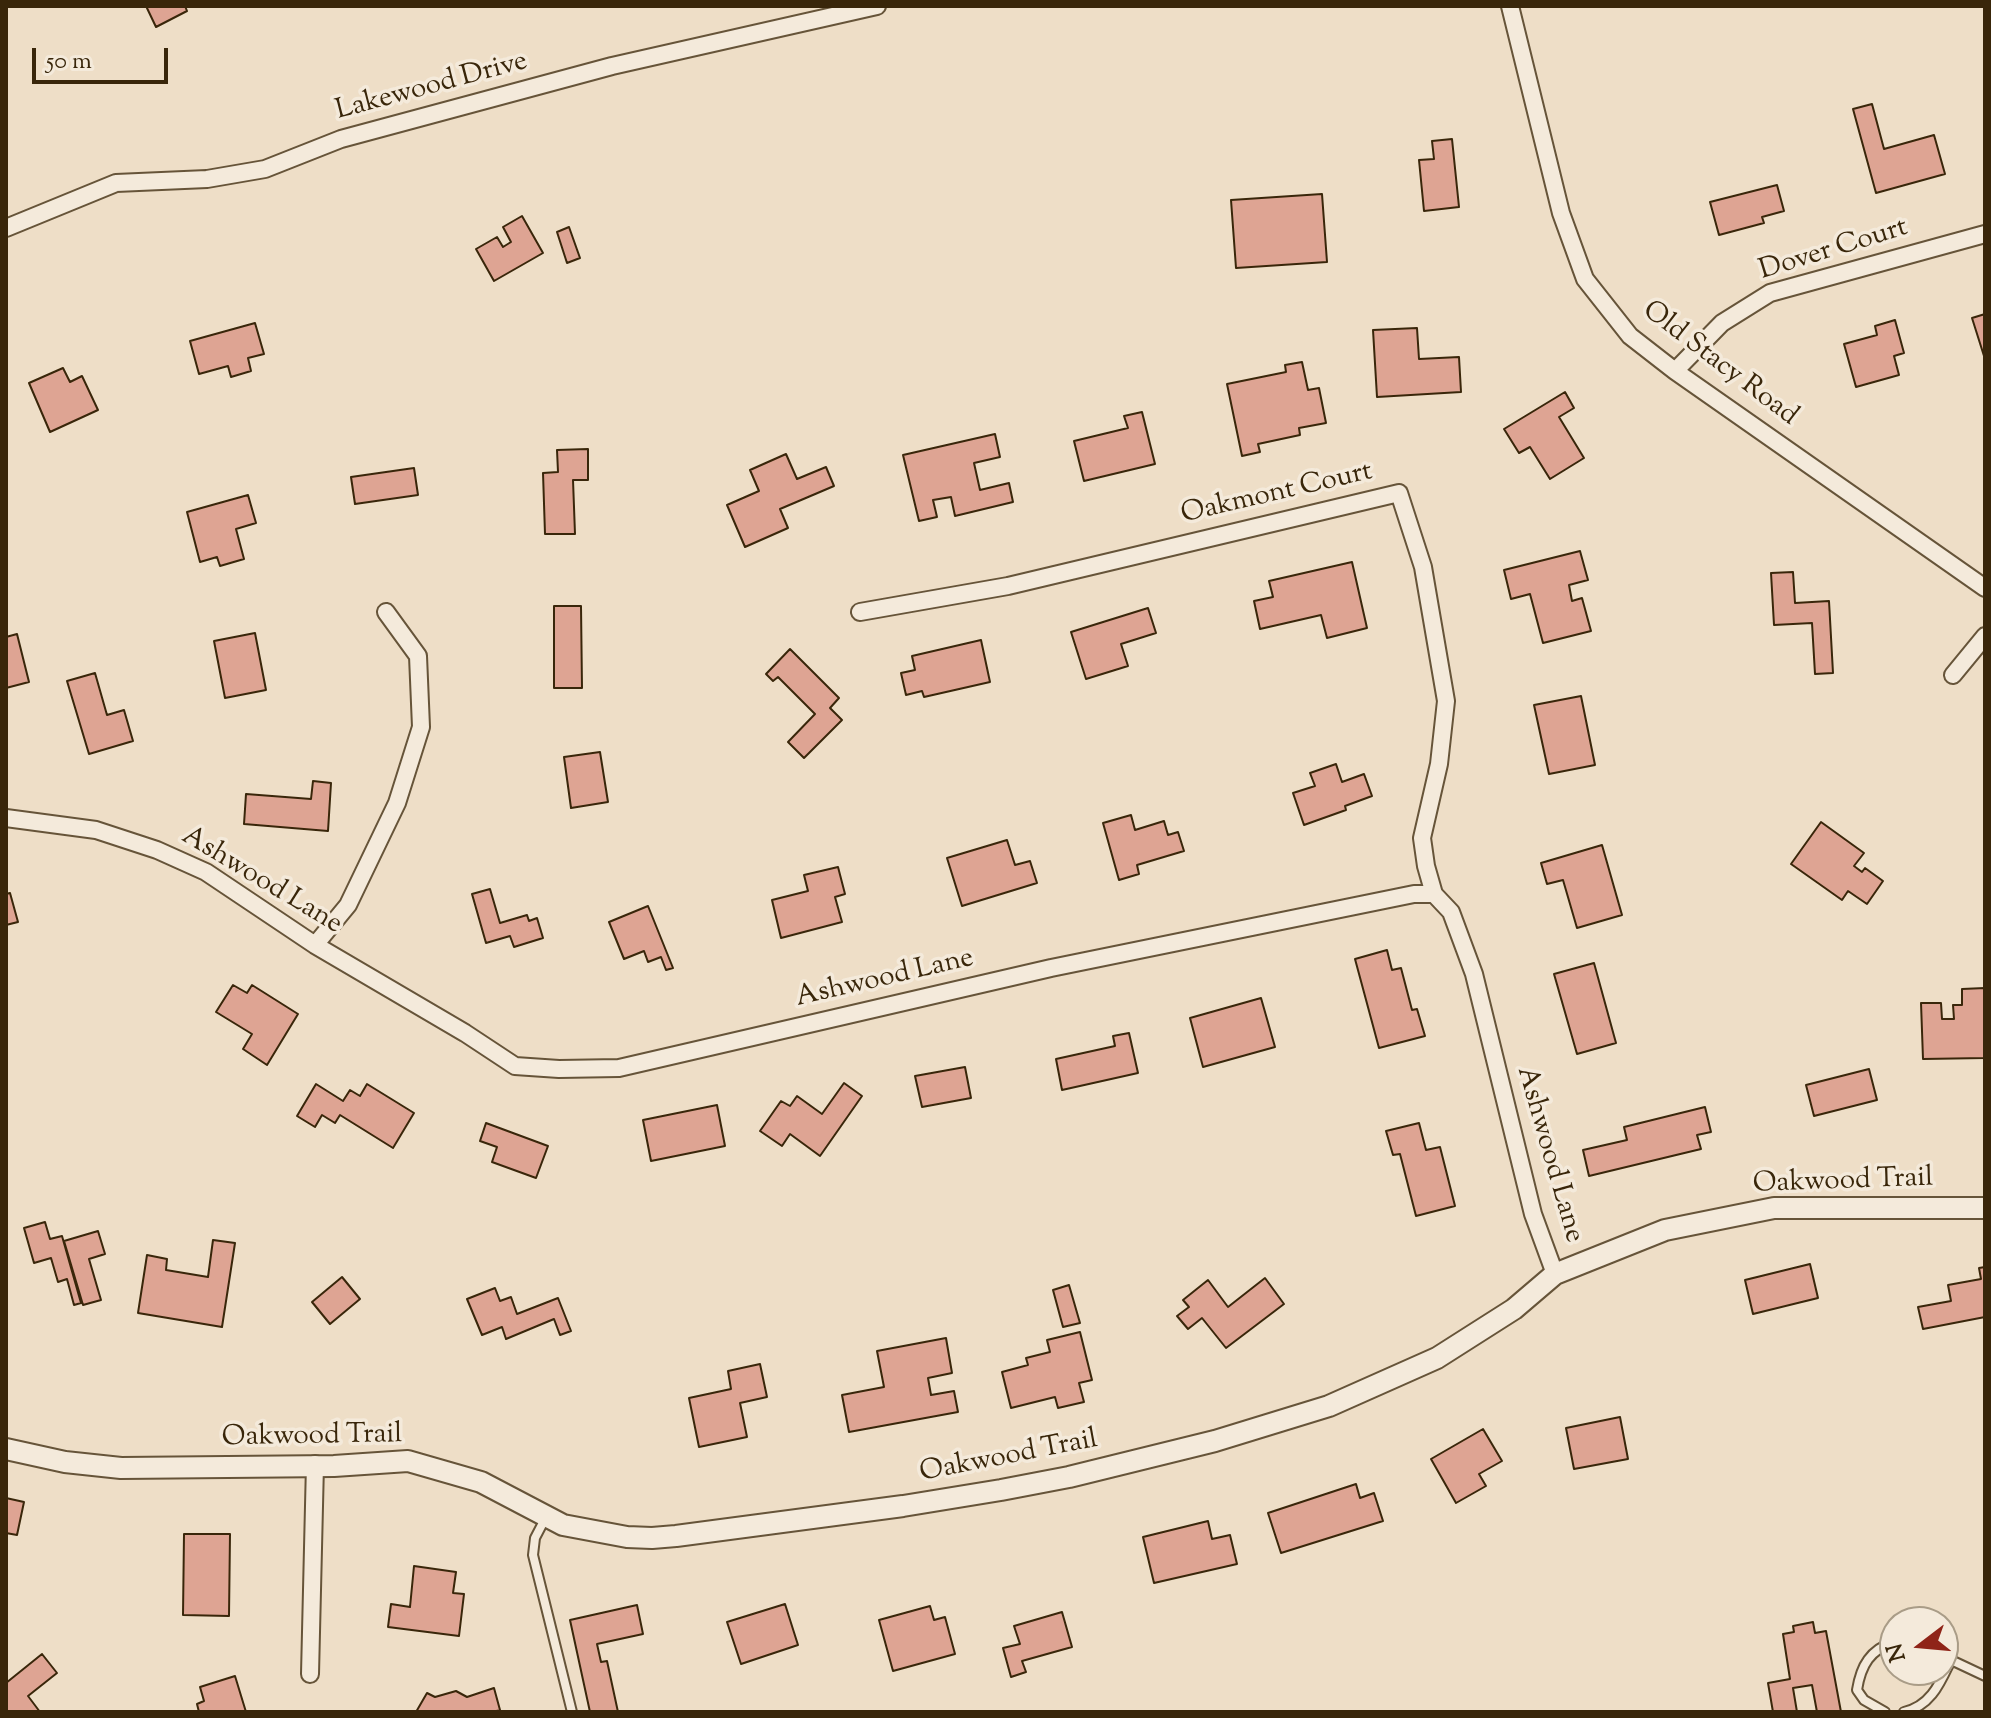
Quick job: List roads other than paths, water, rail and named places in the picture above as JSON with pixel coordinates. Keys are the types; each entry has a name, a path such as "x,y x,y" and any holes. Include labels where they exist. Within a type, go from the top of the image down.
{"street":[{"name":"Lakewood Drive","path":"6,228 116,183 207,179 265,169 341,139 612,66 877,6"},
{"name":"Old Stacy Road","path":"1510,6 1561,213 1585,279 1630,336 1675,371 1985,588"},
{"name":"Dover Court","path":"1675,371 1722,323 1770,293 1985,234"},
{"name":"Oakmont Court","path":"860,612 1008,586 1399,493 1423,567 1446,701 1439,764 1422,838 1434,894"},
{"path":"315,945 348,905 397,803 421,727 418,656 386,612"},
{"path":"1953,675 1985,636"},
{"name":"Ashwood Lane","path":"6,818 96,830 157,850 206,872 315,945 515,1066 559,1069 619,1068 1051,968 1414,894 1434,894 1451,912 1474,974 1533,1214 1555,1274"},
{"name":"Oakwood Trail","path":"6,1449 65,1462 121,1468 334,1466 408,1461 481,1482 563,1525 652,1538 903,1506 1069,1477 1215,1441 1329,1406 1437,1358 1514,1309 1555,1274 1665,1230 1774,1208 1985,1208"},
{"path":"310,1674 315,1464"}],"lane":[{"path":"546,1517 535,1538 533,1555 572,1712"},
{"path":"1879,1648 1861,1668 1857,1690 1864,1700 1885,1712"},
{"path":"1959,1664 1985,1676"},
{"path":"1904,1712 1923,1706 1938,1686"}]}
